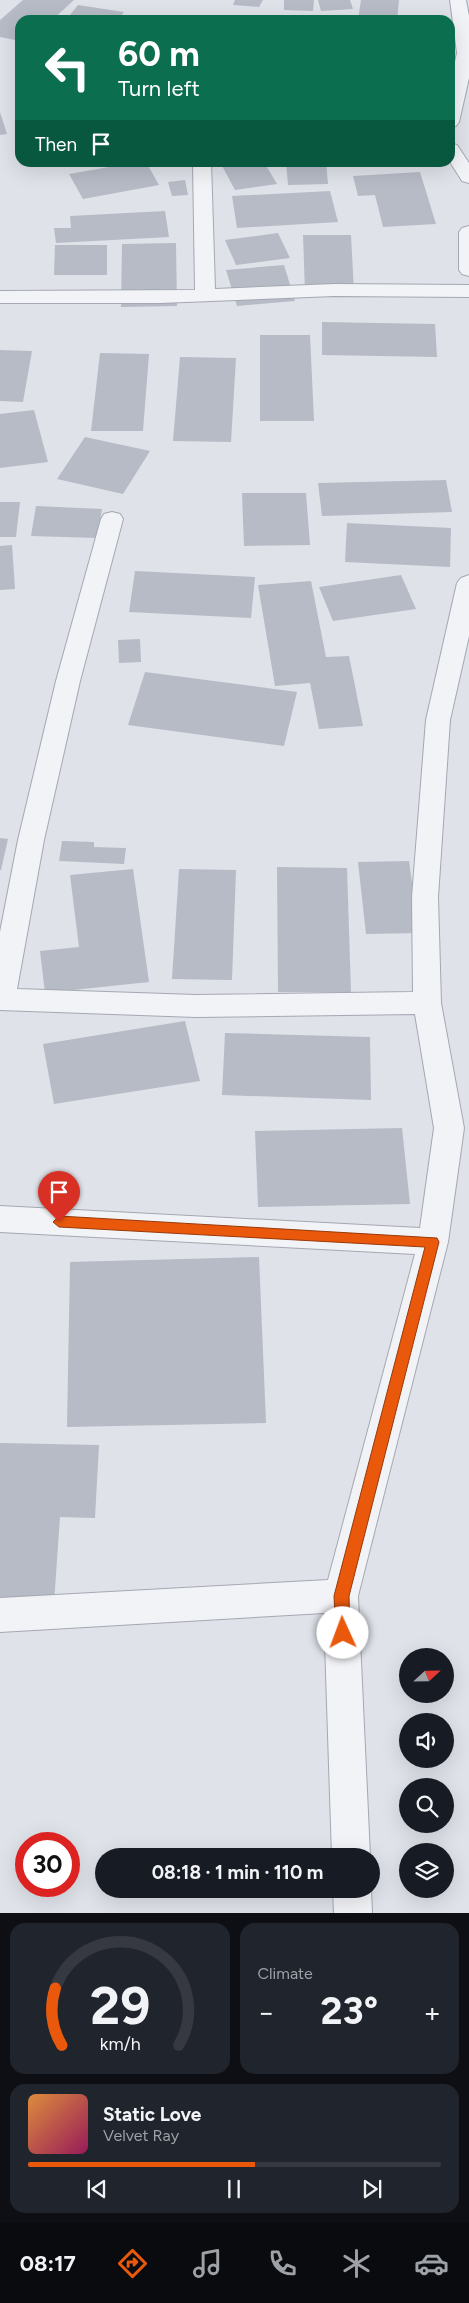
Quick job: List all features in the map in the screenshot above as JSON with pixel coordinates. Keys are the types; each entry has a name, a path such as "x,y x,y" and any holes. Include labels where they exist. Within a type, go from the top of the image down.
{"street":[{"path":"455,100 466,53 458,0"},
{"path":"455,140 469,138"},
{"path":"455,156 469,177"},
{"path":"202,167 205,295"},
{"path":"469,232 469,270"},
{"path":"0,297 205,295 334,290 469,291"},
{"path":"112,519 68,681 33,831 0,999 196,1006 427,1003"},
{"path":"351,1848 342,1596 433,1242 459,1128 427,1003 425,897 438,720 469,583"},
{"path":"0,1219 433,1242"},
{"path":"0,1615 342,1596"},
{"path":"352,1898 353,1913"}],"building":[{"path":"23,0 74,0 58,15 15,15 15,40 0,37 0,20"},
{"path":"235,0 263,0 259,7 233,5"},
{"path":"284,0 314,0 313,11 284,10"},
{"path":"318,0 350,0 353,9 321,11"},
{"path":"361,0 399,0 398,15 359,15"},
{"path":"78,5 124,12 122,15 70,15"},
{"path":"0,112 7,134 0,135"},
{"path":"109,167 149,167 159,185 83,199 69,174"},
{"path":"223,167 267,167 277,184 235,190"},
{"path":"286,167 326,167 328,184 288,185"},
{"path":"420,172 436,224 383,227 375,195 358,196 353,176"},
{"path":"185,180 188,195 172,196 168,182"},
{"path":"330,191 338,222 237,228 232,196"},
{"path":"165,211 169,237 56,243 54,228 71,228 70,216"},
{"path":"278,233 290,258 236,265 225,240"},
{"path":"303,235 351,235 354,292 305,292"},
{"path":"176,243 177,306 121,307 122,244"},
{"path":"55,245 107,245 107,275 54,275"},
{"path":"284,265 295,301 237,306 226,270"},
{"path":"322,322 435,324 437,357 322,355"},
{"path":"260,335 310,335 314,421 260,421"},
{"path":"0,350 32,351 23,402 0,401"},
{"path":"100,353 149,354 143,431 91,431"},
{"path":"180,357 236,358 231,442 173,441"},
{"path":"34,410 48,462 0,468 0,414"},
{"path":"85,437 150,451 123,494 57,479"},
{"path":"446,480 452,512 322,516 318,483"},
{"path":"242,493 306,493 310,545 244,546"},
{"path":"0,502 20,502 16,537 0,537"},
{"path":"36,506 102,509 97,538 31,536"},
{"path":"347,523 451,528 450,567 345,562"},
{"path":"12,545 15,589 0,590 0,546"},
{"path":"135,571 255,577 251,618 129,612"},
{"path":"401,575 416,609 333,621 319,587"},
{"path":"311,581 326,657 349,656 363,726 319,729 310,683 275,686 258,585"},
{"path":"140,639 141,662 119,663 118,640"},
{"path":"145,672 297,692 284,746 128,725"},
{"path":"0,838 8,839 1,870 0,870"},
{"path":"62,841 94,842 94,847 126,848 124,864 59,861"},
{"path":"409,861 419,933 366,934 358,862"},
{"path":"277,867 347,868 351,992 278,992"},
{"path":"133,869 149,982 45,993 40,951 79,947 70,875"},
{"path":"179,869 236,870 232,980 172,979"},
{"path":"185,1021 200,1081 54,1104 43,1044"},
{"path":"225,1033 370,1037 371,1100 222,1095"},
{"path":"402,1128 410,1204 258,1207 255,1131"},
{"path":"259,1257 266,1423 67,1427 70,1262"},
{"path":"0,1443 99,1445 95,1518 60,1517 54,1603 0,1603"}],"route":[{"path":"59,1222 433,1242 342,1596 343,1633"}]}
